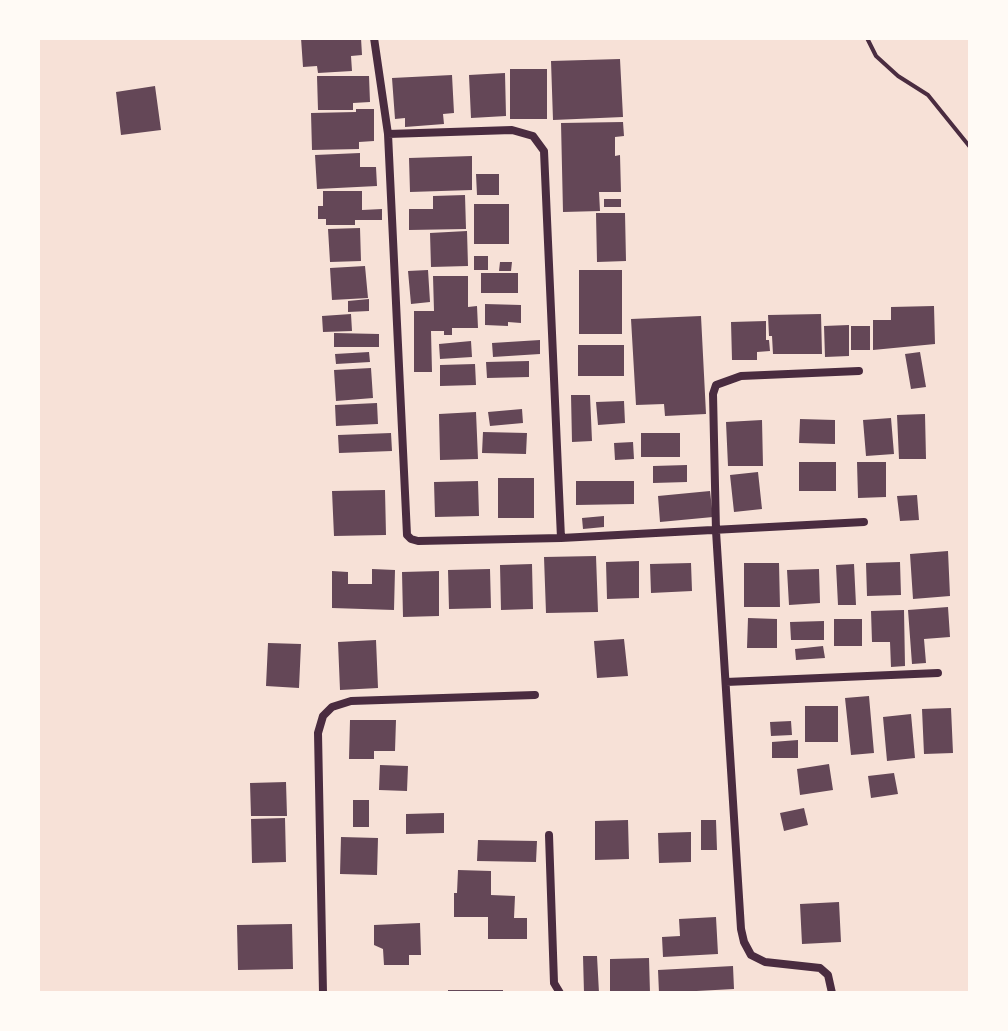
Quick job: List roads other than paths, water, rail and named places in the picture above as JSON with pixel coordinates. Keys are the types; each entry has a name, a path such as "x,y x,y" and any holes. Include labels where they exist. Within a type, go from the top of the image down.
{"street":[{"path":"374,38 388,134 407,535 418,541 561,538 864,522"},
{"path":"388,134 512,130 533,136 544,151 561,538"},
{"path":"832,993 828,975 820,968 765,962 751,955 741,929 716,531 713,406 716,385 741,376 859,371"},
{"path":"726,682 938,673"},
{"path":"323,993 318,733 323,716 332,707 351,701 535,695"},
{"path":"549,835 554,983 560,993"}]}
